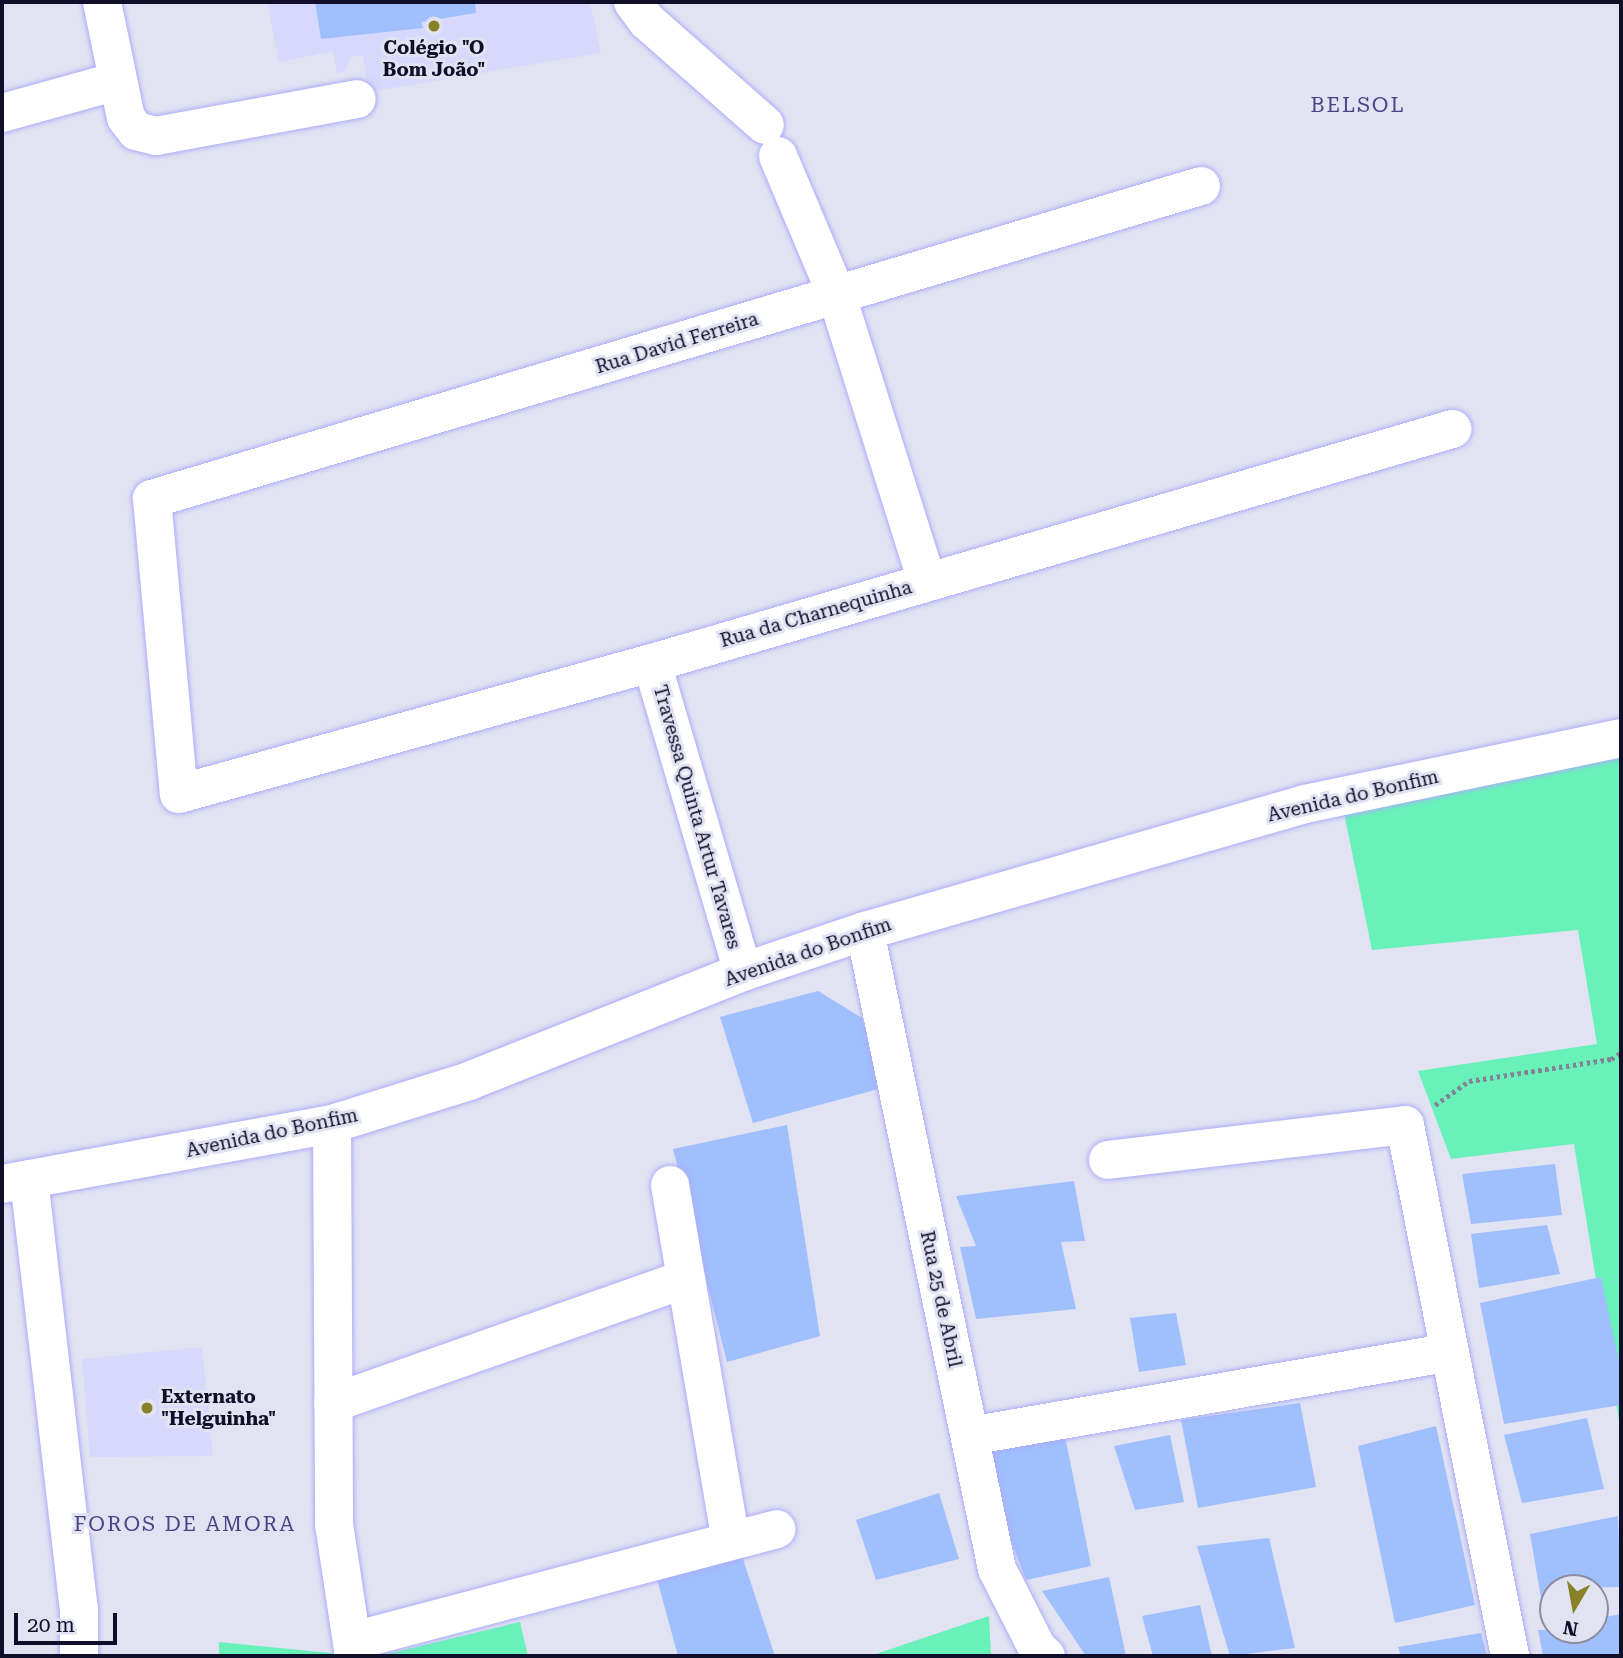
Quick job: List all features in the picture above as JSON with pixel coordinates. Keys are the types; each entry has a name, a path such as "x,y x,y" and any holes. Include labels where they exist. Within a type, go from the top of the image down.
{"street":[{"path":"102,2 126,118 136,131 156,136 357,99"},
{"path":"634,2 648,21 772,140 837,296 927,582"},
{"path":"2,113 117,81"},
{"name":"Rua David Ferreira","path":"178,794 152,499 1201,187"},
{"name":"Rua da Charnequinha","path":"178,794 652,663 1452,429"},
{"name":"Travessa Quinta Artur Tavares","path":"652,663 743,972"},
{"name":"Avenida do Bonfim","path":"15,1182 332,1124 469,1081 743,972 865,931 1305,804 1621,738"},
{"name":"Rua 25 de Abril","path":"865,931 997,1569 1033,1650"},
{"path":"332,1124 334,1524 354,1649 776,1529"},
{"path":"1108,1160 1405,1125 1510,1656"},
{"path":"15,1182 79,1608 79,1656"},
{"path":"670,1185 731,1540"},
{"path":"334,1404 686,1279"},
{"path":"970,1436 1450,1352"}],"path":[{"path":"1405,1125 1469,1081 1611,1059 1621,1053"}],"shaded area":[{"name":"Colégio \"O Bom João\"","path":"267,2 590,2 601,53 368,92 363,55 351,57 346,71 337,73 333,51 279,62"},
{"name":"Externato \"Helguinha\"","path":"202,1347 213,1456 90,1457 82,1359"}],"green space":[{"path":"1621,741 1621,1433 1574,1144 1451,1159 1418,1071 1597,1044 1578,930 1372,950 1344,813"},
{"path":"989,1616 991,1656 870,1656"},
{"path":"520,1622 528,1656 378,1656"},
{"path":"219,1642 360,1656 219,1656"}],"building":[{"path":"315,2 475,2 476,13 421,22 423,28 321,39"},
{"path":"818,991 862,1018 886,1087 753,1123 720,1017"},
{"path":"787,1125 820,1336 727,1362 673,1149"},
{"path":"1555,1164 1562,1215 1471,1224 1462,1174"},
{"path":"1074,1181 1085,1241 1061,1242 1076,1309 976,1319 960,1247 976,1246 956,1196"},
{"path":"1547,1225 1560,1274 1479,1288 1471,1234"},
{"path":"1601,1277 1621,1371 1621,1405 1504,1424 1480,1303"},
{"path":"1176,1313 1186,1365 1139,1372 1130,1318"},
{"path":"1300,1403 1316,1487 1198,1508 1181,1420"},
{"path":"1587,1418 1604,1489 1522,1503 1504,1435"},
{"path":"1436,1426 1475,1605 1395,1623 1358,1446"},
{"path":"1064,1431 1091,1566 1026,1580 1000,1512 983,1445"},
{"path":"1170,1435 1184,1502 1135,1510 1114,1446"},
{"path":"939,1493 959,1559 876,1580 856,1520"},
{"path":"1618,1516 1621,1587 1609,1587 1609,1574 1539,1574 1539,1586 1530,1534"},
{"path":"1269,1538 1295,1648 1230,1656 1197,1546"},
{"path":"740,1550 775,1656 678,1656 655,1572"},
{"path":"1109,1577 1126,1656 1086,1656 1042,1591"},
{"path":"1200,1605 1212,1656 1153,1656 1142,1616"},
{"path":"1621,1614 1621,1656 1543,1656 1541,1644 1609,1644 1609,1616"},
{"path":"1481,1633 1487,1656 1401,1656 1398,1647"}],"place":[{"name":"Colégio \"O Bom João\"","path":"434,26"},
{"name":"Externato \"Helguinha\"","path":"147,1408"}],"district":[{"name":"BELSOL","path":"1358,105"},
{"name":"FOROS DE AMORA","path":"185,1524"}]}
